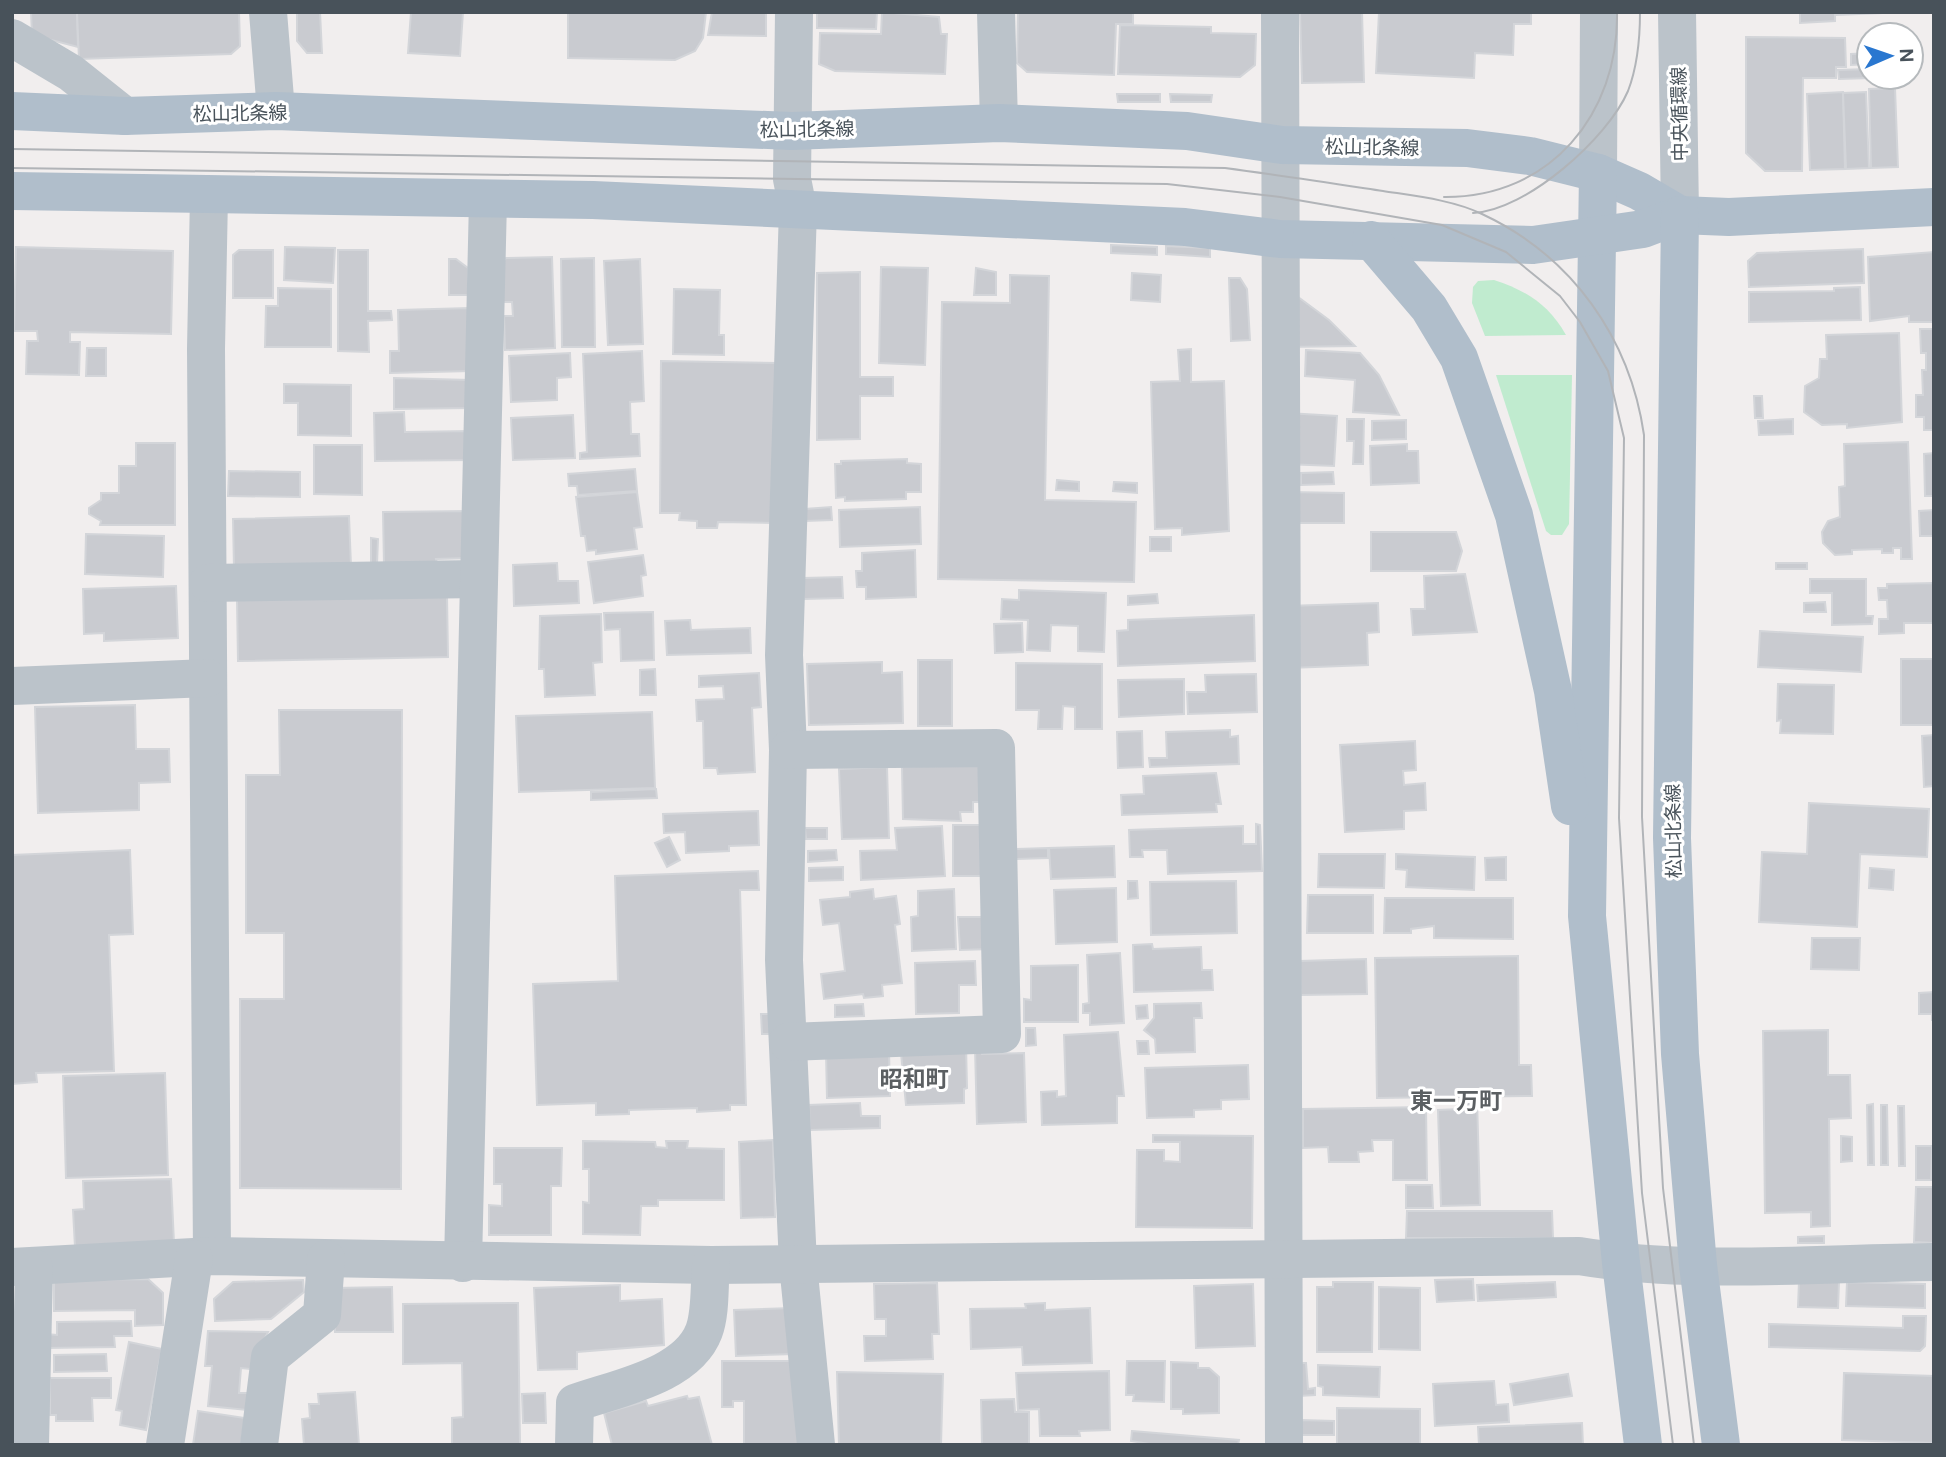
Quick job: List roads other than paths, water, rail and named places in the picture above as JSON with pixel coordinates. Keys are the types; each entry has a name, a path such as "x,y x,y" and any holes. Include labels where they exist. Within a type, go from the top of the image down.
{"main road":[{"name":"松山北条線","path":"12,111 125,116 276,111 792,131 999,123 1187,131 1282,145 1467,148 1530,156 1598,173 1639,191 1680,215"},
{"path":"1587,916 1598,173"},
{"name":"松山北条線","path":"12,191 209,197 593,200 1171,226 1280,239 1533,245 1643,229 1680,215 1729,217 1934,206"},
{"name":"松山北条線","path":"1680,215 1672,838 1680,1054 1698,1265 1721,1445"},
{"path":"1371,240 1429,308 1459,358 1514,515 1553,691 1587,916 1621,1263 1643,1445"}],"street":[{"path":"268,12 276,111"},
{"path":"794,12 792,179 797,209 784,655 788,750 784,960 798,1264 816,1445"},
{"path":"996,12 999,123"},
{"path":"1280,12 1284,1445"},
{"path":"1598,173 1599,12"},
{"name":"中央循環線","path":"1677,12 1680,215"},
{"path":"12,38 71,73 125,116"},
{"path":"165,1445 203,1258 208,678 206,349 209,197"},
{"path":"463,1263 488,200"},
{"path":"208,583 479,579"},
{"path":"12,686 208,678"},
{"path":"788,750 996,748 1002,1034 788,1042"},
{"path":"30,1445 23,1267 203,1258 711,1265 1579,1256 1621,1263 1698,1265 1934,1262"},
{"path":"259,1445 270,1357 322,1315 326,1259"},
{"path":"574,1445 575,1403 666,1372 686,1357 704,1331 711,1265"}],"tram line":[{"path":"1444,197 1482,194 1516,183 1546,166 1571,143 1591,116 1606,84 1614,49 1617,12"},
{"path":"1473,213 1494,209 1517,200 1540,186 1563,169 1603,130 1628,91 1638,52 1640,12"},
{"path":"12,149 1225,168 1446,202 1482,214 1543,253 1569,277 1592,304 1610,334 1637,399 1644,435 1642,817 1663,1188 1694,1445"},
{"path":"12,168 1167,184 1280,197 1442,225 1506,252 1560,296 1580,322 1608,371 1624,438 1619,818 1642,1193 1673,1445"}],"district":[{"name":"昭和町","path":"914,1079"},
{"name":"東一万町","path":"1456,1101"}]}
